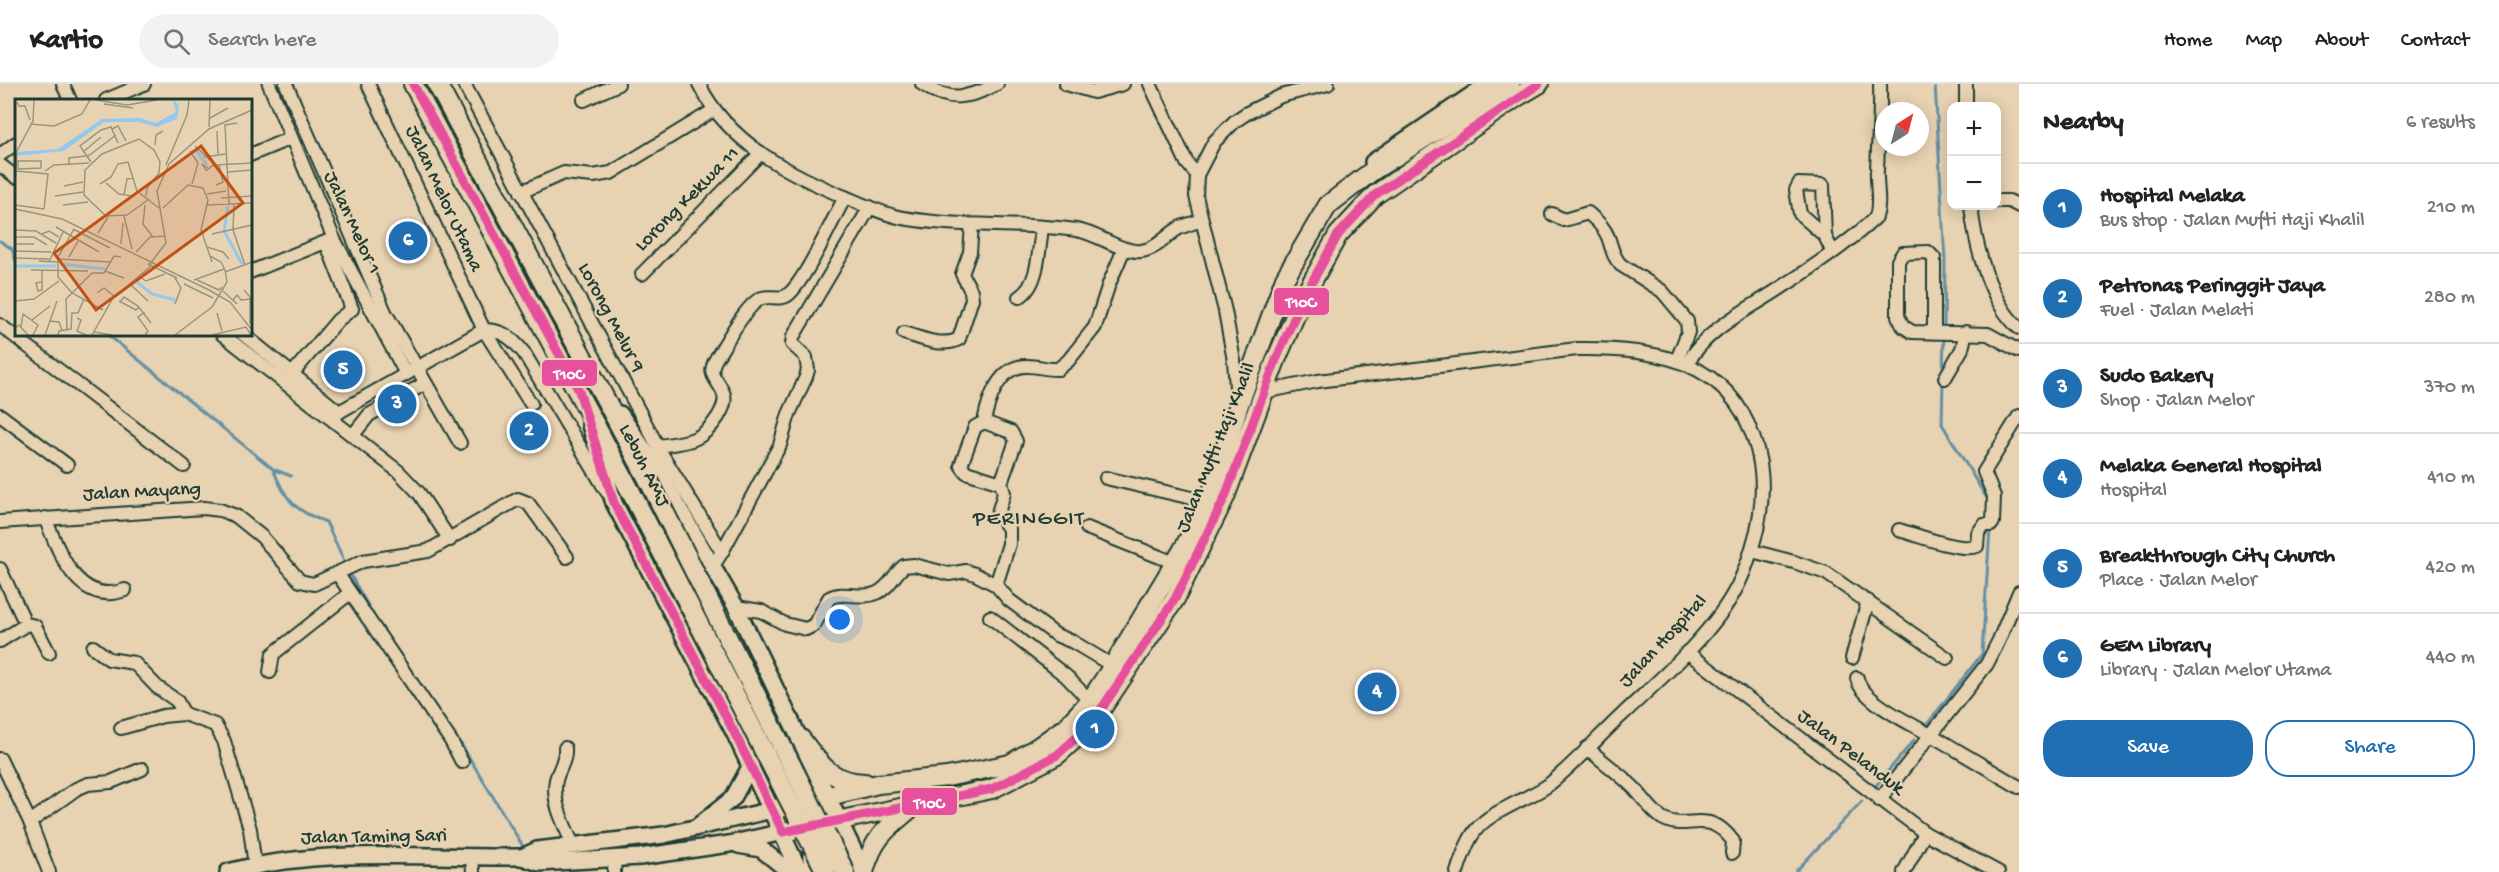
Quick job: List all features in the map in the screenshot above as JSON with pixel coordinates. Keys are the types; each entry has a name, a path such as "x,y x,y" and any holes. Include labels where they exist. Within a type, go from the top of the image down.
{"highway":[{"name":"Lebuh AMJ","path":"413,84 579,391 826,872"},
{"name":"Lebuh AMJ","path":"438,84 649,481 845,872"},
{"path":"1328,205 1371,172 1510,84"},
{"name":"Jalan Mufti Haji Khalil","path":"783,832 992,789 1057,755 1090,723 1133,664 1175,599 1225,498 1272,371 1311,279 1338,235 1375,195 1539,84"},
{"name":"Jalan Mufti Haji Khalil","path":"772,810 878,784 947,777 1010,764 1066,727 1090,701 1175,563 1209,502 1238,407 1285,278 1328,205"},
{"path":"801,739 825,770 834,776 853,783 878,784"},
{"path":"864,872 873,845 882,832 913,807"}],"main road":[{"name":"Jalan Mufti Haji Khalil","path":"1328,205 1352,176 1488,84"},
{"path":"579,391 614,503 751,765 800,872"},
{"path":"602,392 657,454 736,607 864,872"},
{"path":"734,732 766,779 774,784 782,784 790,779 800,764 799,755 774,685"},
{"path":"692,830 733,798 751,765"},
{"name":"Jalan Taming Sari","path":"233,871 337,855 472,865 522,857 537,850 692,830 772,810"},
{"name":"Jalan Taming Sari","path":"522,857 539,863 615,866 783,832"},
{"path":"729,844 761,849 790,872"},
{"path":"811,872 811,855 821,847 832,852 853,872"}],"street":[{"path":"63,84 70,99"},
{"path":"108,99 144,84"},
{"name":"Jalan Melor 1","path":"269,84 321,203 330,241 411,371"},
{"name":"Jalan Melor Utama","path":"368,84 484,330 531,404"},
{"name":"Lorong Melur 9","path":"464,84 657,454 722,552"},
{"path":"584,100 618,84"},
{"path":"699,84 714,110 733,130 761,153 788,170 845,197 901,218 972,225 1084,231 1104,238 1124,249 1137,252 1147,250 1178,229 1201,220"},
{"path":"922,84 940,95 953,98 997,84"},
{"path":"1066,84 1094,92 1123,84"},
{"path":"1150,84 1187,163 1197,176"},
{"path":"1238,407 1234,361 1225,311 1196,196 1197,176 1214,142 1246,113 1291,92 1328,84"},
{"path":"1682,362 1714,331 1797,278 1876,217 1879,208 1877,172 1881,133 1880,84"},
{"path":"1966,84 1966,102"},
{"path":"276,101 288,89 411,371 424,384 460,443"},
{"path":"521,192 564,173 593,176 610,173 714,110"},
{"path":"252,154 291,138"},
{"name":"Lorong Kekwa 11","path":"642,274 761,153"},
{"path":"0,165 15,176"},
{"path":"321,203 334,197"},
{"path":"657,454 700,437 709,429 724,404 723,392 712,373 717,357 752,305 762,298 779,298 788,295 801,278 845,197"},
{"path":"2001,201 2009,201 2019,206"},
{"path":"713,566 780,445 783,429 808,370 806,357 795,348 793,338 870,207"},
{"path":"1972,210 1977,241 1993,288 2006,314 2019,328"},
{"path":"1552,214 1564,219 1588,213 1608,235 1615,259 1620,265 1646,278 1662,291 1688,321 1682,362"},
{"path":"903,333 947,343 959,339 972,299 971,291 962,274 970,252 972,225"},
{"path":"1019,297 1029,290 1033,282 1042,227"},
{"path":"1826,236 1832,251"},
{"path":"252,271 330,241 352,309 338,320 292,374"},
{"path":"984,422 993,393 1007,373 1020,366 1028,365 1058,369 1068,361 1095,327 1109,284 1124,249"},
{"path":"1940,332 1934,258 1928,252 1903,253 1898,261 1899,321 1912,332 1988,334 2017,346"},
{"path":"564,319 583,309"},
{"path":"0,325 184,466"},
{"path":"336,416 484,330 495,330 505,334 524,353 614,503"},
{"path":"1945,378 1962,349 1966,332"},
{"path":"245,336 292,374 353,435 409,481 450,540"},
{"path":"229,337 336,416"},
{"name":"Jalan Hospital","path":"1264,392 1291,386 1577,349 1617,348 1682,362 1715,380 1744,413 1762,469 1763,486 1752,551 1732,595 1687,652 1546,787 1481,822 1467,841 1457,872"},
{"path":"1272,371 1291,386"},
{"path":"353,435 369,415 424,384"},
{"path":"0,415 67,465"},
{"path":"1899,530 1942,542 1975,547 1980,529 1987,525 1994,496 1984,472 2019,416"},
{"path":"996,585 1009,544 1009,529 998,513 1004,493 1001,483 1014,447 1015,435 984,422 972,432 961,465 966,472 1001,483"},
{"path":"1106,478 1209,502"},
{"name":"Jalan Mayang","path":"0,522 204,508 220,510 236,516 262,537 300,581 314,584 363,561 418,555 450,540 518,499 528,503 567,557"},
{"path":"45,518 72,574 92,589 105,593 125,590"},
{"path":"1088,528 1175,563"},
{"path":"1752,551 1818,569 1835,578 1947,658"},
{"path":"736,607 761,611 785,624 806,629 814,625 829,598 842,594 864,597 880,591 904,566 914,565 949,574 966,571 996,585 1009,600 1056,635 1073,642 1113,666"},
{"path":"0,569 22,616"},
{"path":"337,573 451,741 462,762"},
{"path":"1879,800 1991,657 2019,592"},
{"path":"270,672 273,654 350,593"},
{"path":"1852,657 1868,601"},
{"path":"990,617 1066,676 1090,701"},
{"path":"0,641 27,624 34,626 49,653"},
{"path":"93,647 109,659 134,663 157,687 177,701 184,714"},
{"name":"Jalan Pelanduk","path":"1687,652 1925,833 1998,872"},
{"path":"1857,678 1862,689 1889,711 2019,787"},
{"path":"121,728 163,716 184,714 214,725 224,741 250,829 255,866"},
{"path":"565,748 566,755 555,789 556,798 574,847"},
{"path":"1587,748 1633,786 1662,817 1669,821 1711,822 1720,827 1733,841 1732,853"},
{"path":"0,759 30,822 49,872"},
{"path":"30,822 76,789 88,784 111,782 142,769"},
{"path":"1904,872 1925,833"}],"waterway":[{"path":"1935,84 1945,260 1944,329"},
{"path":"0,241 12,249 15,258"},
{"path":"109,336 273,469 292,503 306,513 326,522 345,563"},
{"path":"1943,371 1944,336"},
{"path":"1943,381 1942,424 1989,502"},
{"path":"273,469 291,476"},
{"path":"1925,727 1982,654 1990,529"},
{"path":"351,576 378,623"},
{"path":"1874,788 1914,740"},
{"path":"461,744 524,848"},
{"path":"1795,872 1862,801"}],"transit line":[{"name":"T10C","path":"413,84 579,391 614,503 734,732 783,832 992,789 1057,755 1077,737 1102,708 1175,599 1225,497 1276,360 1302,300 1338,235 1375,195 1539,84"}],"place":[{"name":"GEM Library","path":"408,241"},
{"name":"Breakthrough City Church","path":"343,370"},
{"name":"Sudo Bakery","path":"397,404"},
{"name":"Petronas Peringgit Jaya","path":"529,431"},
{"name":"Melaka General Hospital","path":"1377,692"},
{"name":"Hospital Melaka","path":"1095,729"}],"district":[{"name":"PERINGGIT","path":"1029,520"}]}
